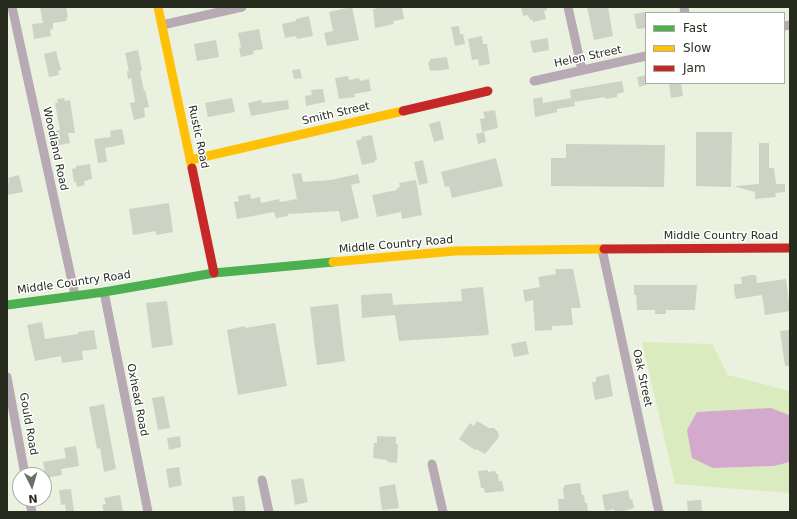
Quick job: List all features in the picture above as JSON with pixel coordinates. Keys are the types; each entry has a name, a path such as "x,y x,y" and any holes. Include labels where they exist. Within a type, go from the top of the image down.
{"main road":[{"name":"Rustic Road","path":"158,7 214,273"},
{"name":"Smith Street","path":"190,160 488,91"},
{"name":"Middle Country Road","path":"7,305 104,292 214,273 455,252 500,250 790,248"}],"street":[{"name":"Woodland Road","path":"12,7 75,295"},
{"path":"162,25 242,7"},
{"path":"568,7 582,70"},
{"name":"Helen Street","path":"534,80 645,56"},
{"name":"Oak Street","path":"602,249 659,512"},
{"name":"Oxhead Road","path":"104,292 148,512"},
{"name":"Gould Road","path":"7,377 24,467"},
{"path":"432,464 443,512"},
{"path":"262,480 269,512"}],"green space":[{"path":"642,342 712,344 728,375 790,391 790,417 789,415 713,468 774,466 790,462 790,493 675,484"}],"shaded area":[{"path":"771,408 789,415 790,417 790,462 774,466 713,468 692,458 687,430 697,412"}],"building":[{"path":"40,7 66,7 68,18 66,18 67,21 53,23 53,29 50,30 51,36 34,39 32,24 43,23"},
{"path":"352,7 359,40 327,46 324,33 333,31 329,12"},
{"path":"383,7 402,7 404,19 393,21 394,24 375,28 373,9"},
{"path":"521,7 547,7 547,10 544,11 546,19 533,22 532,19 530,20 528,15 523,16"},
{"path":"587,7 608,7 613,36 594,40"},
{"path":"645,12 645,28 637,29 634,14"},
{"path":"309,16 313,36 297,39 296,36 285,38 282,24"},
{"path":"459,26 460,34 463,34 465,44 455,46 451,27"},
{"path":"259,29 263,49 253,51 254,54 241,57 239,48 241,47 238,33"},
{"path":"482,36 483,44 487,44 490,64 479,66 478,59 472,60 468,39"},
{"path":"548,38 549,50 533,53 530,41"},
{"path":"216,40 219,57 197,61 194,44"},
{"path":"138,50 142,71 140,71 149,107 144,108 145,117 134,120 130,103 135,102 131,78 128,79 127,71 129,71 125,53"},
{"path":"56,51 61,70 58,71 59,75 49,77 44,54"},
{"path":"447,57 449,69 430,71 428,62 430,62 430,59"},
{"path":"300,69 302,78 294,79 292,70"},
{"path":"645,75 646,85 639,87 637,77"},
{"path":"348,76 349,80 359,78 360,81 369,79 371,91 354,94 355,97 339,99 335,78"},
{"path":"622,81 624,92 617,94 617,97 605,99 605,97 574,102 575,106 557,109 557,112 535,117 533,99 542,97 543,103 571,98 570,90"},
{"path":"669,84 681,84 683,96 671,98"},
{"path":"323,89 325,102 306,106 305,96 312,95 311,90"},
{"path":"64,98 65,101 70,100 75,133 68,133 70,143 55,146 53,131 60,130 55,103 58,103 57,99"},
{"path":"232,98 235,112 208,117 205,103"},
{"path":"261,100 263,103 288,100 289,109 251,116 248,103"},
{"path":"495,110 498,128 482,132 480,119 485,118 483,112"},
{"path":"440,121 444,139 434,142 429,124"},
{"path":"122,129 125,144 105,148 107,162 98,163 94,139 111,137 110,131"},
{"path":"484,132 486,142 478,144 476,134"},
{"path":"696,132 732,132 731,187 696,186"},
{"path":"372,135 377,159 375,162 362,165 356,141 362,139 361,137"},
{"path":"759,143 769,143 769,168 774,168 776,184 785,184 785,192 775,193 776,197 755,199 755,192 736,187 759,184"},
{"path":"566,144 665,145 664,187 551,186 551,158 566,158"},
{"path":"496,158 503,186 452,198 449,186 445,187 441,172"},
{"path":"423,160 428,183 419,185 414,162"},
{"path":"90,164 92,179 84,181 85,185 77,187 76,182 74,182 72,169 76,168 76,166"},
{"path":"301,173 303,182 331,180 358,174 360,183 351,185 359,218 341,222 339,211 288,214 288,216 276,218 274,212 237,219 234,202 239,201 238,196 250,194 251,199 260,197 261,203 279,199 280,202 297,199 292,174"},
{"path":"19,175 23,192 7,195 7,183 9,183 8,178"},
{"path":"416,180 422,215 402,219 401,212 377,217 372,195 397,190 397,188 400,187 399,183"},
{"path":"169,203 173,232 156,235 156,231 133,235 129,209"},
{"path":"555,269 573,269 581,308 571,308 573,325 552,326 552,330 535,331 533,300 525,302 523,290 540,287 538,277 556,274"},
{"path":"756,275 757,283 786,279 790,311 765,315 762,295 736,299 734,284 742,284 741,277"},
{"path":"634,285 697,285 695,310 666,310 666,314 655,314 655,310 637,310"},
{"path":"483,287 489,335 399,341 395,315 362,318 361,295 392,293 393,305 462,301 461,289"},
{"path":"167,301 173,345 152,348 146,303"},
{"path":"338,304 345,361 317,365 310,307"},
{"path":"42,322 45,339 94,330 97,349 82,351 83,360 62,363 61,356 35,361 27,325"},
{"path":"275,323 287,386 238,395 227,330 245,326 245,328"},
{"path":"790,330 790,366 785,366 780,331"},
{"path":"526,341 529,354 514,357 511,344"},
{"path":"609,374 613,396 595,400 592,382 596,382 596,377"},
{"path":"164,396 170,428 158,430 152,398"},
{"path":"104,404 116,469 104,472 100,448 97,449 89,407"},
{"path":"477,421 489,428 494,428 498,432 499,437 485,454 476,449 475,450 459,439 470,423 474,426"},
{"path":"180,436 181,447 169,450 167,438"},
{"path":"377,436 396,437 396,444 398,444 397,463 373,458 374,443 377,443"},
{"path":"76,446 79,466 61,469 62,475 52,477 52,467 44,467 43,462 66,458 64,448"},
{"path":"179,467 182,485 169,488 166,469"},
{"path":"488,470 488,472 495,471 496,474 498,474 499,481 502,481 504,491 485,493 484,488 481,488 478,471"},
{"path":"303,478 308,502 295,505 291,480"},
{"path":"580,483 582,495 584,495 585,503 587,503 588,512 559,512 558,499 564,499 563,489 565,485"},
{"path":"395,484 399,508 382,510 379,487"},
{"path":"71,489 74,511 66,512 65,504 61,505 59,490"},
{"path":"628,490 630,500 632,499 634,508 620,512 615,512 614,509 605,511 602,495"},
{"path":"120,495 123,512 104,512 102,505 106,504 104,498"},
{"path":"244,496 246,512 234,512 232,497"},
{"path":"701,500 702,512 688,512 687,501"}],"traffic: fast":[{"path":"7,305 104,292 214,273 333,262"}],"traffic: slow":[{"path":"158,7 192,168"},
{"path":"190,160 403,111"},
{"path":"333,262 455,251 604,249"}],"traffic: jam":[{"path":"403,111 488,91"},
{"path":"192,168 214,273"},
{"path":"604,249 790,248"}]}
